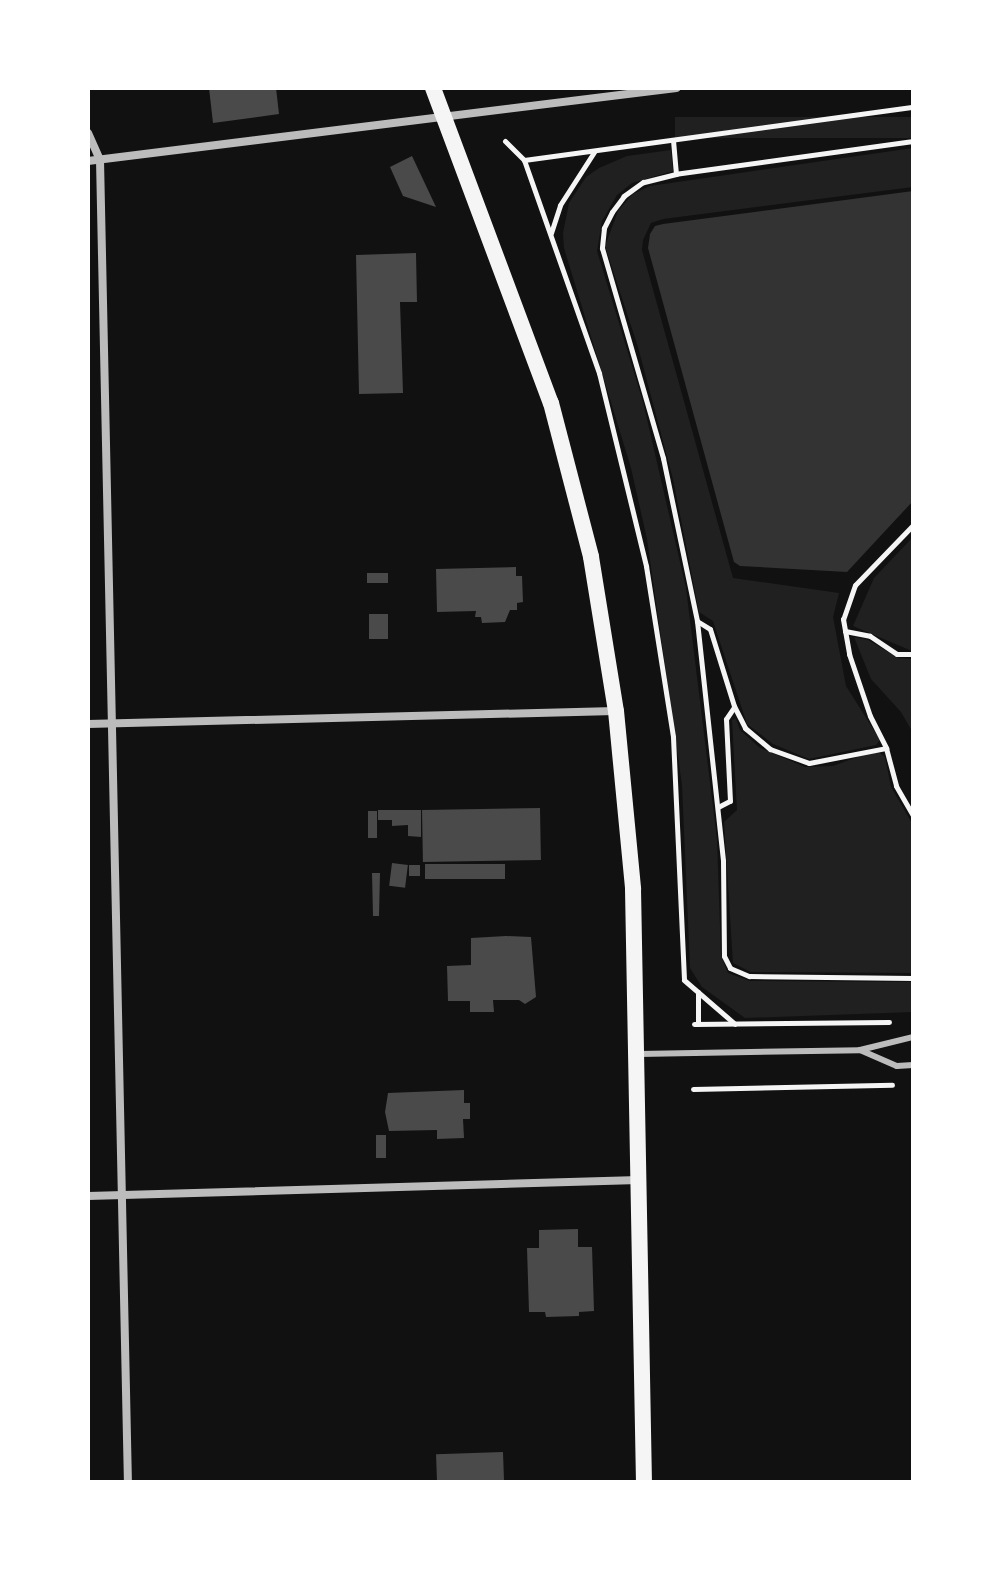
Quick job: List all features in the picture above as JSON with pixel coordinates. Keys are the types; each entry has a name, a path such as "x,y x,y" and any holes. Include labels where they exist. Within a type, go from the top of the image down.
{"main road":[{"path":"433,88 551,403 591,557 616,711 633,889 644,1482"}],"street":[{"path":"88,161 447,119 676,88"},
{"path":"88,133 100,160 128,1482"},
{"path":"88,724 616,711"},
{"path":"88,1196 640,1180"}],"lane":[{"path":"636,1054 860,1050 913,1037"},
{"path":"860,1050 897,1066 913,1065"}],"path":[{"path":"524,160 913,107"},
{"path":"673,140 676,174"},
{"path":"505,141 524,160 599,373 646,566 673,737 684,980 735,1024"},
{"path":"913,141 676,174 643,182 624,196 604,228 602,248 663,458 697,621 718,807 724,956 730,968 749,976 913,978"},
{"path":"551,233 560,205 595,151"},
{"path":"912,527 855,585 843,619 849,654 870,716 886,748 901,795 913,815"},
{"path":"697,621 710,629 734,706 745,728 770,749 809,763 886,748"},
{"path":"845,631 870,636 897,654 913,654"},
{"path":"718,807 730,801 726,719 734,706"},
{"path":"901,795 913,794"},
{"path":"698,991 696,1024 898,1022"},
{"path":"693,1089 897,1085"}],"shaded area":[{"path":"675,117 913,117 913,138 675,138"},
{"path":"913,148 913,187 663,219 651,223 643,240 642,250 733,578 839,593 833,617 846,686 880,740 876,745 809,759 773,744 747,724 713,621 699,612 673,479 638,347 605,246 618,211 633,194 650,186"},
{"path":"671,150 673,171 632,183 617,195 602,221 597,251 643,402 686,588 717,839 721,956 728,973 750,981 913,982 913,1012 745,1018 702,987 690,968 682,785 647,539 631,468 564,248 563,233 569,203 586,177 627,156"},
{"path":"913,191 913,501 847,572 740,566 734,562 648,248 650,234 655,226 663,224"},
{"path":"913,537 912,651 853,626 874,578"},
{"path":"854,637 868,640 898,658 913,659 913,733 901,712 871,679"},
{"path":"736,719 740,730 760,748 805,767 833,766 868,753 880,753 885,757 891,787 913,825 913,973 751,972 733,963 724,822 737,810 732,720"}],"building":[{"path":"209,88 276,88 279,114 213,123"},
{"path":"412,156 436,207 403,196 390,167"},
{"path":"416,253 417,302 400,302 403,393 359,394 356,255"},
{"path":"516,567 516,576 522,576 523,602 517,603 517,610 510,610 505,622 482,623 481,617 475,617 476,611 437,612 436,569"},
{"path":"367,573 388,573 388,583 367,583"},
{"path":"369,614 388,614 388,639 369,639"},
{"path":"540,808 541,860 423,862 422,810"},
{"path":"378,810 421,810 421,837 408,836 408,825 392,826 392,820 378,820"},
{"path":"368,811 377,811 377,838 368,838"},
{"path":"392,863 408,865 405,888 389,886"},
{"path":"425,864 505,864 505,879 425,879"},
{"path":"409,865 420,865 420,876 409,876"},
{"path":"372,873 380,873 379,916 373,916"},
{"path":"531,937 536,997 525,1004 519,1000 493,1000 494,1012 470,1012 470,1001 448,1001 447,966 471,965 471,938"},
{"path":"464,1090 464,1103 470,1103 470,1119 463,1119 464,1138 437,1139 437,1130 389,1131 385,1112 388,1093"},
{"path":"376,1135 386,1135 386,1158 376,1158"},
{"path":"578,1229 578,1247 592,1247 594,1311 579,1312 579,1316 546,1317 545,1312 529,1312 527,1248 539,1248 539,1230"},
{"path":"503,1452 504,1482 437,1482 436,1454"}]}
